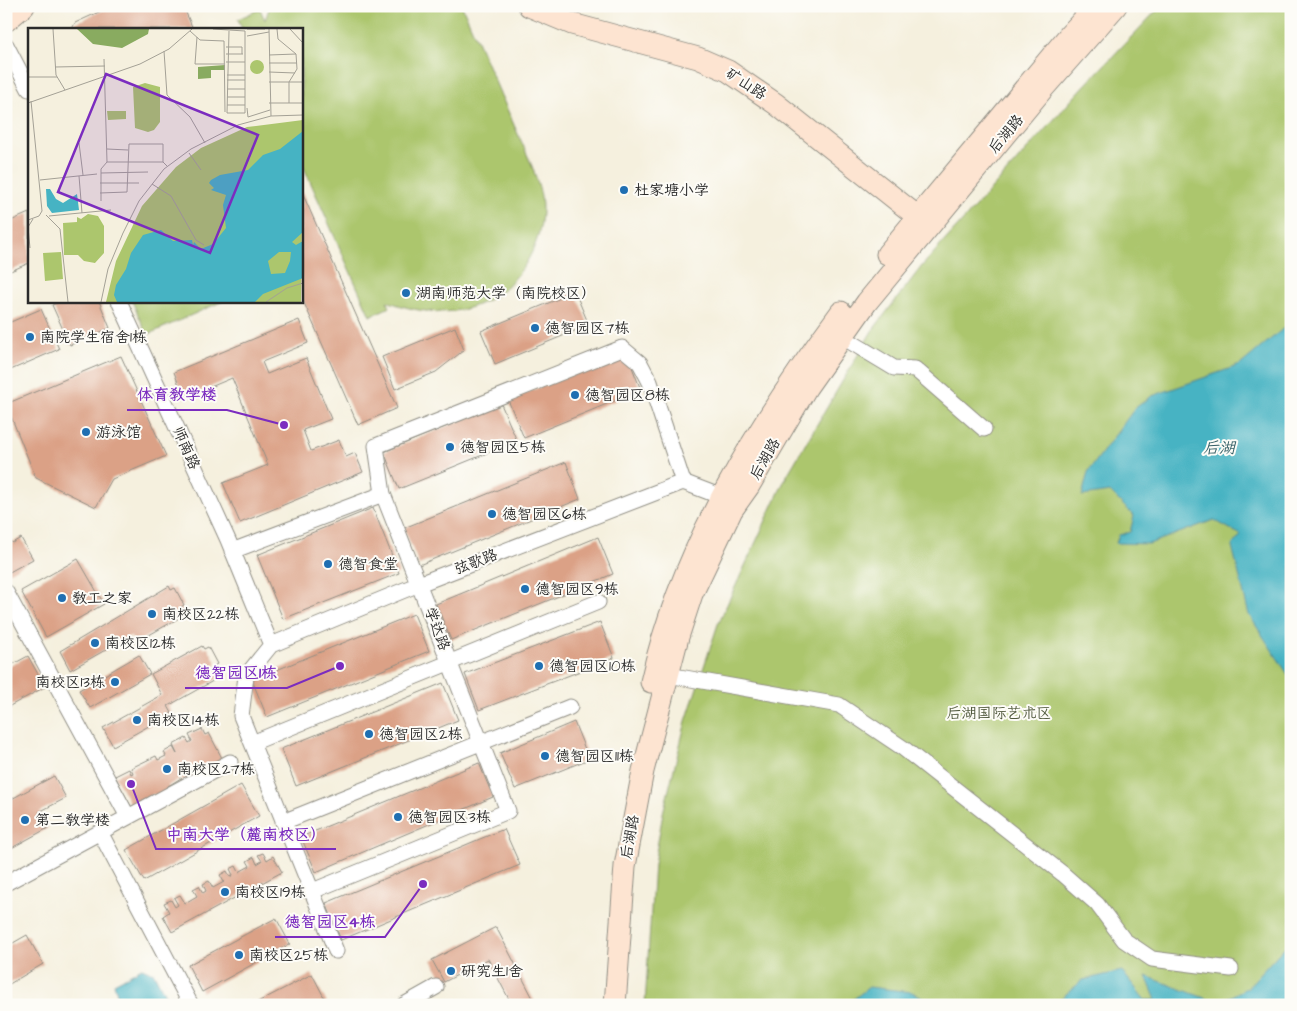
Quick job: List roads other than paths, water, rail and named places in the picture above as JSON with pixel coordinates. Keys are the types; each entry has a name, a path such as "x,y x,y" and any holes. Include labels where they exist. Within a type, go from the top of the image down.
{"main road":[{"path":"6,21 24,6"},
{"name":"矿山路","path":"529,6 572,24 698,58 728,71 776,104 927,217"},
{"name":"矿山路","path":"544,6 587,21 689,46 727,62 768,89 927,217"},
{"name":"后湖路","path":"615,1005 625,866 643,771 668,674 692,594 732,510 749,486 807,387 841,336 927,217 1070,34 1096,6"},
{"name":"后湖路","path":"603,1005 611,888 618,837 659,649 675,597 722,497 773,408 849,302 1116,6"}],"street":[{"path":"6,45 28,87"},
{"name":"师南路","path":"119,302 230,546 271,645"},
{"path":"841,336 894,368 914,369 984,429"},
{"name":"学达路","path":"310,892 508,811 384,494 376,446 622,348 640,363 650,382 683,482"},
{"path":"683,482 722,497"},
{"name":"弦歌路","path":"271,645 419,584 683,482"},
{"path":"230,546 384,494"},
{"path":"6,592 128,817"},
{"path":"252,743 598,602"},
{"path":"271,645 246,676 241,716 310,892 336,951"},
{"path":"668,674 839,705 903,748 1063,874 1097,904 1124,940 1152,959 1231,969"},
{"path":"283,822 570,707"},
{"path":"6,883 230,762"},
{"path":"100,832 191,1005"},
{"path":"404,1005 436,987"}],"water":[{"name":"后湖","path":"1291,322 1291,679 1249,615 1232,546 1241,535 1214,520 1149,544 1116,543 1119,535 1130,532 1134,516 1110,492 1082,496 1088,472 1135,408 1152,396 1240,365"},
{"path":"1291,940 1291,1005 1053,1005 1083,980 1122,971 1145,1000 1156,1000 1146,976 1218,1003 1248,987"},
{"path":"142,968 154,973 170,1005 115,1005 117,993 114,983"},
{"path":"869,987 912,992 935,1005 846,1005"}],"place":[{"name":"杜家塘小学","path":"624,190"},
{"name":"湖南师范大学（南院校区）","path":"406,293"},
{"name":"徳智园区7栋","path":"535,328"},
{"name":"南院学生宿舍1栋","path":"30,337"},
{"name":"徳智园区8栋","path":"575,395"},
{"name":"体育教学楼","path":"284,425"},
{"name":"游泳馆","path":"86,432"},
{"name":"徳智园区5栋","path":"450,447"},
{"name":"徳智园区6栋","path":"492,514"},
{"name":"德智食堂","path":"328,564"},
{"name":"德智园区9栋","path":"525,589"},
{"name":"教工之家","path":"62,598"},
{"name":"南校区22栋","path":"152,614"},
{"name":"南校区12栋","path":"95,643"},
{"name":"徳智园区1栋","path":"340,666"},
{"name":"德智园区10栋","path":"539,666"},
{"name":"南校区13栋","path":"115,682"},
{"name":"南校区14栋","path":"137,720"},
{"name":"徳智园区2栋","path":"369,734"},
{"name":"德智园区11栋","path":"545,756"},
{"name":"南校区27栋","path":"167,769"},
{"name":"中南大学（麓南校区）","path":"131,784"},
{"name":"徳智园区3栋","path":"398,817"},
{"name":"第二教学楼","path":"25,820"},
{"name":"徳智园区4栋","path":"423,884"},
{"name":"南校区19栋","path":"225,892"},
{"name":"南校区25栋","path":"239,955"},
{"name":"研究生1舍","path":"451,971"}],"park label":[{"name":"后湖国际艺术区","path":"999,713"}]}
